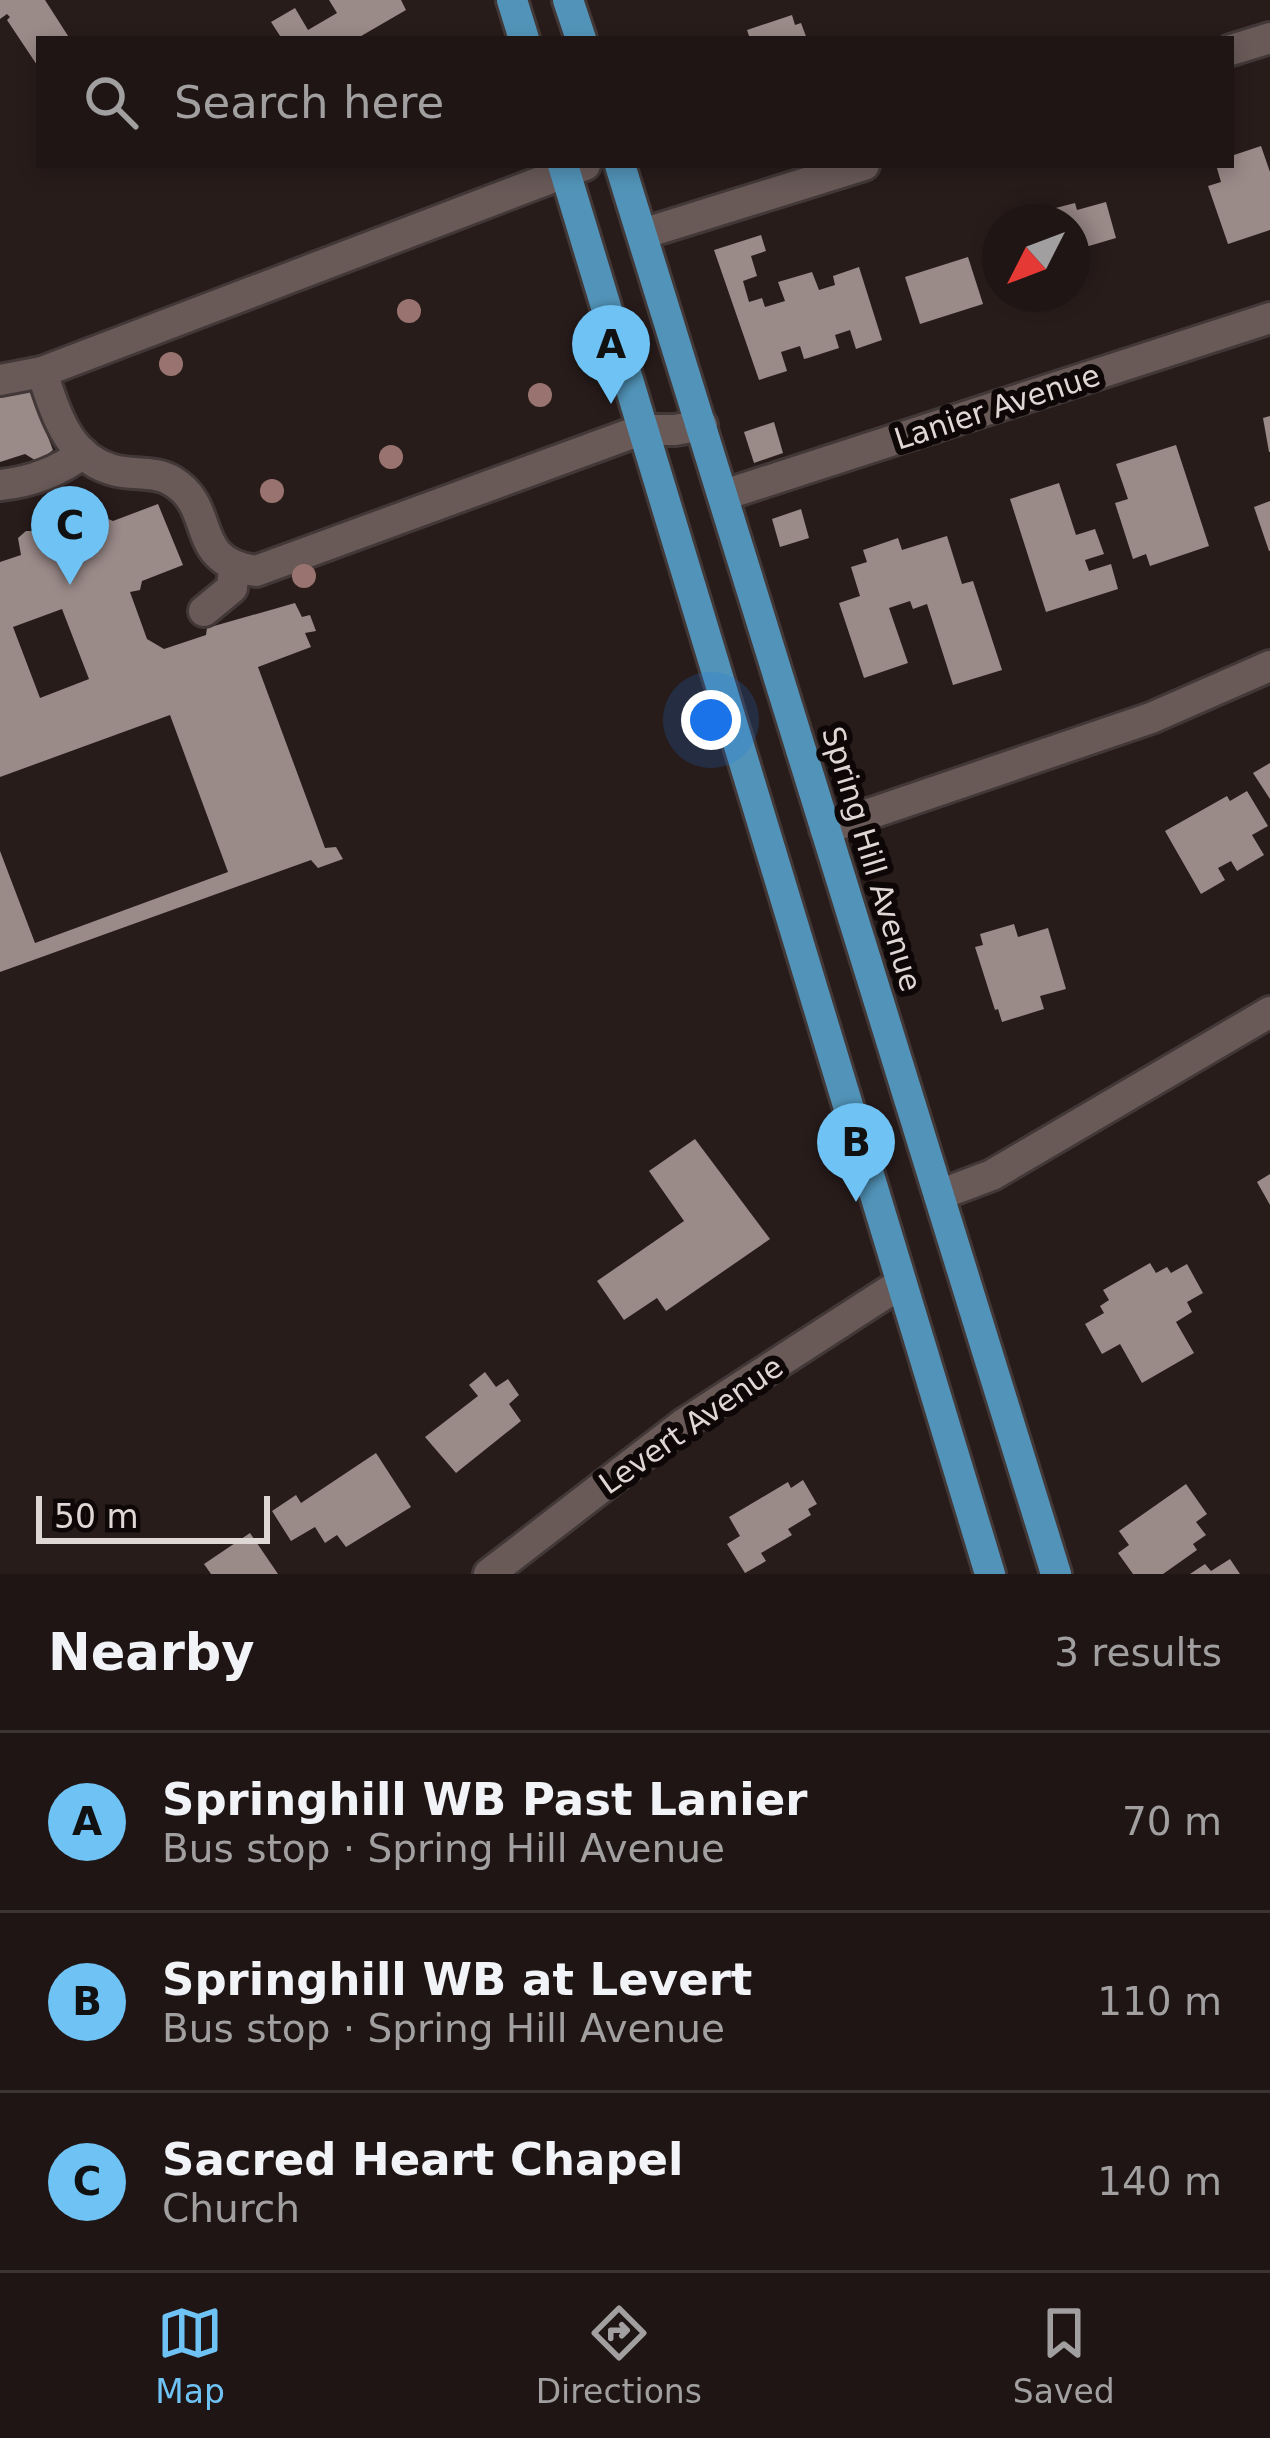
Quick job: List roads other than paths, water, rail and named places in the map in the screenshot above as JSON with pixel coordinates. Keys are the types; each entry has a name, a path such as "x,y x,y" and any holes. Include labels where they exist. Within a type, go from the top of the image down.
{"main road":[{"path":"512,0 523,36"},
{"path":"568,0 580,36"},
{"path":"571,168 641,430 990,1574"},
{"name":"Spring Hill Avenue","path":"621,168 1056,1574"}],"street":[{"path":"1234,49 1270,38"},
{"path":"0,380 42,372 571,168"},
{"path":"642,234 854,168"},
{"name":"Lanier Avenue","path":"724,495 1270,318"},
{"path":"42,372 72,446 118,471 171,480 193,502 217,558 235,568 256,571 641,430 702,425"},
{"path":"0,485 64,467 82,453"},
{"path":"204,611 232,588 235,568"},
{"path":"825,829 1151,718 1270,666"},
{"path":"939,1195 992,1175 1270,1012"},
{"name":"Levert Avenue","path":"489,1574 685,1424 900,1284"}],"place":[{"name":"Springhill WB Past Lanier","path":"611,404"},
{"name":"Sacred Heart Chapel","path":"70,585"},
{"name":"Springhill WB at Levert","path":"856,1202"}]}
